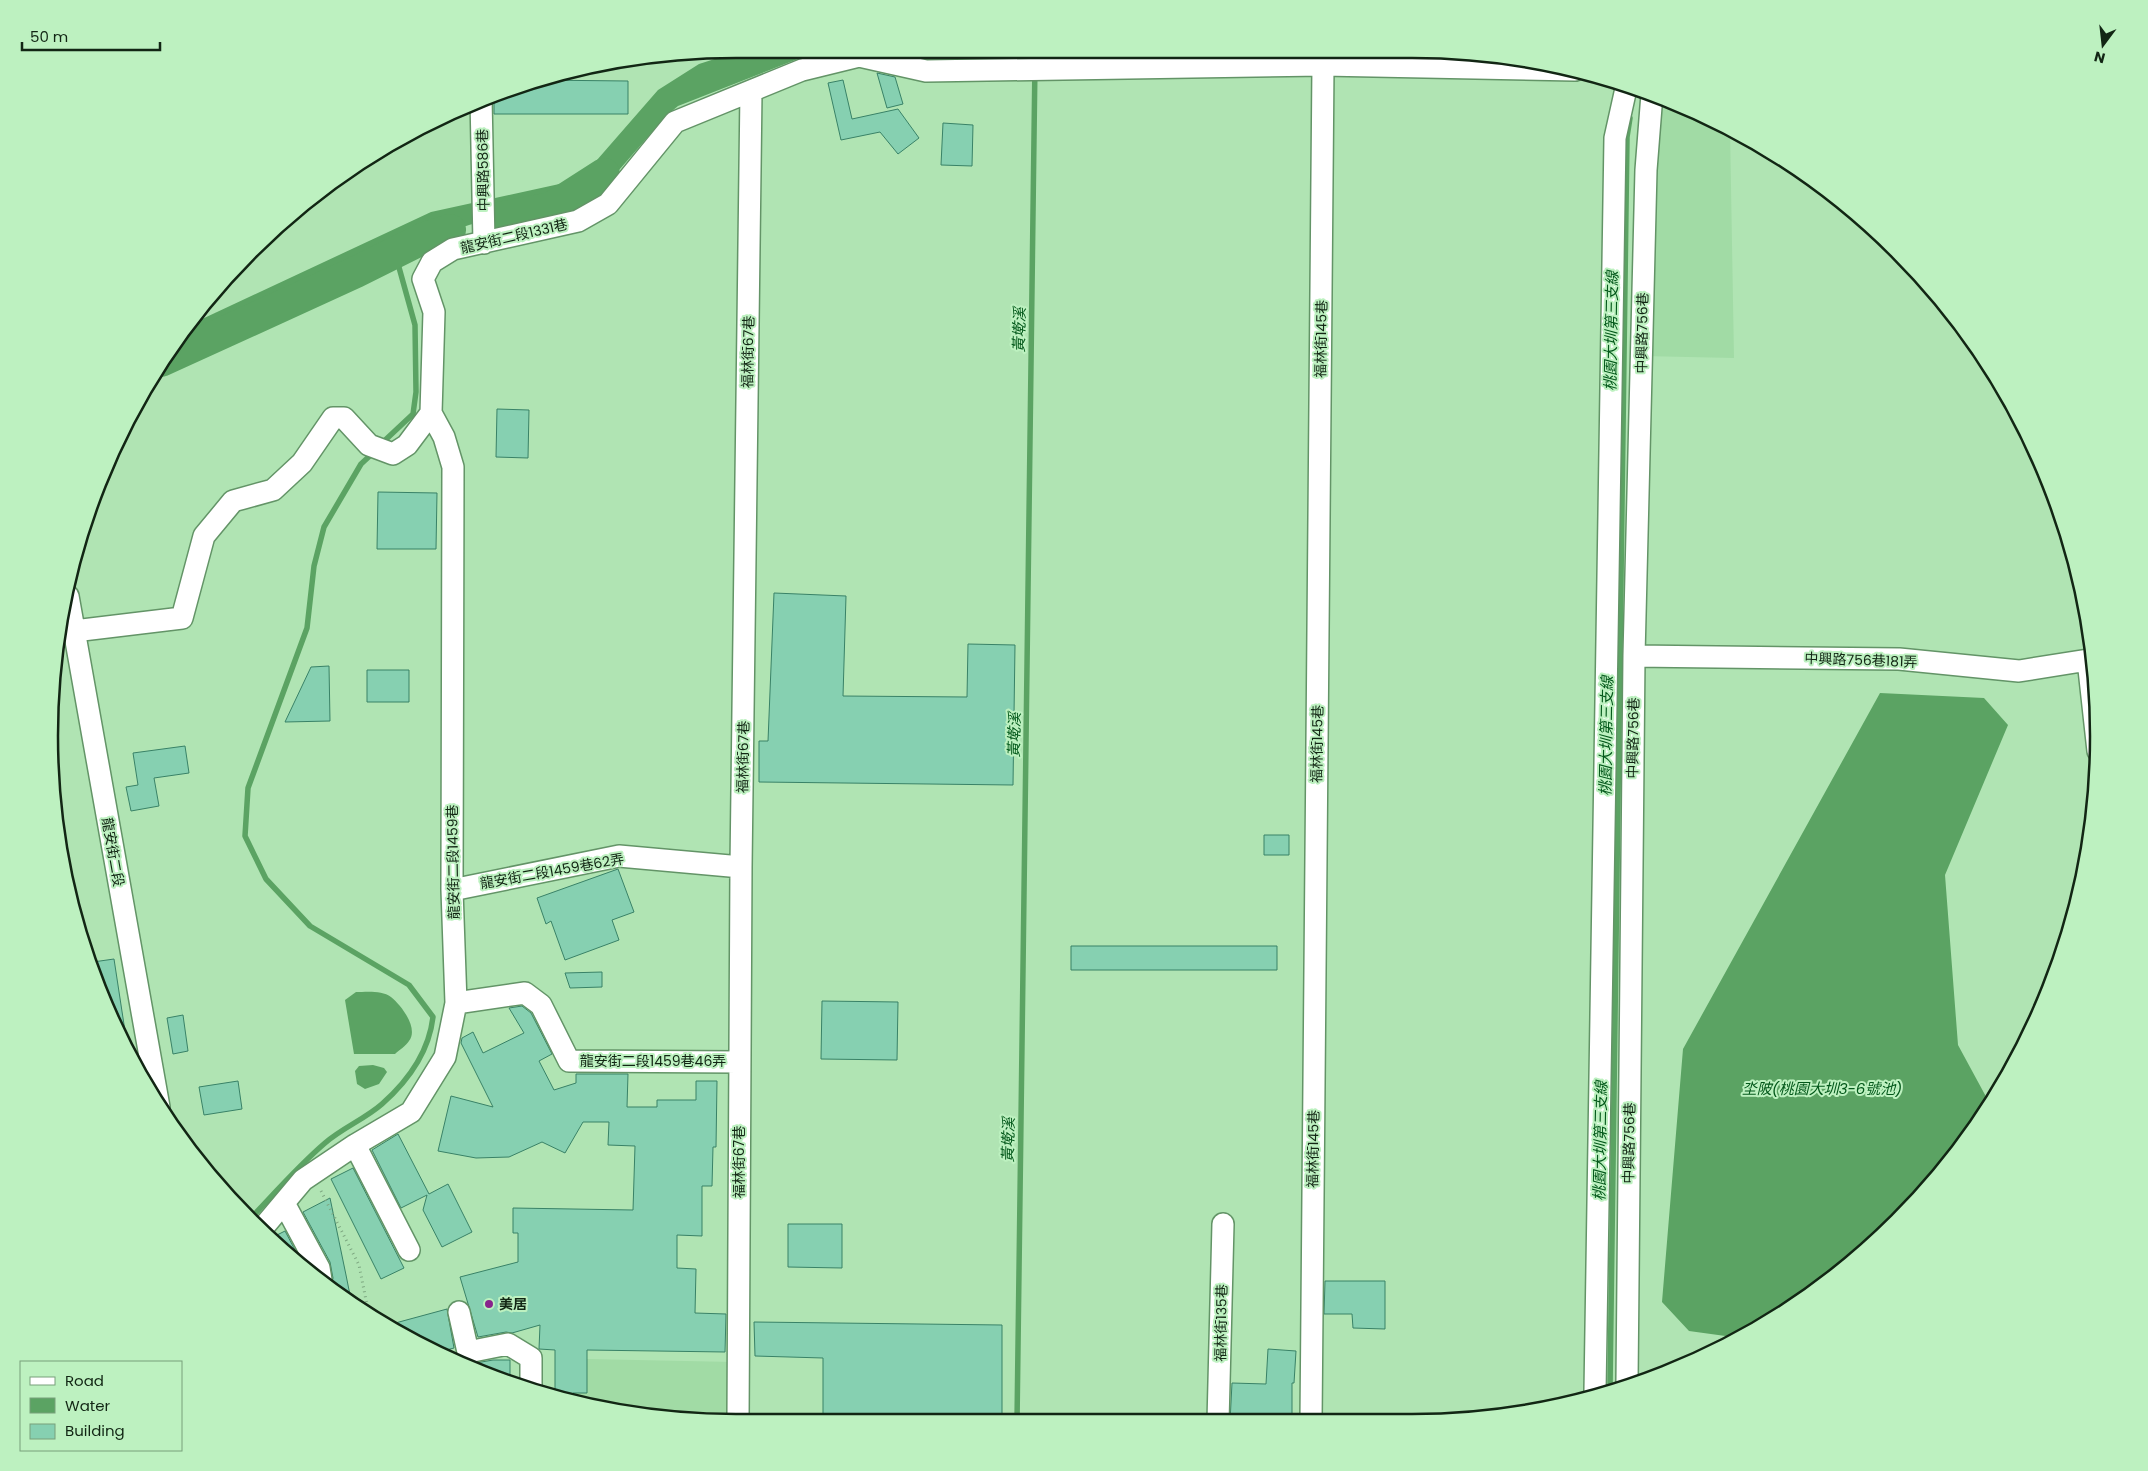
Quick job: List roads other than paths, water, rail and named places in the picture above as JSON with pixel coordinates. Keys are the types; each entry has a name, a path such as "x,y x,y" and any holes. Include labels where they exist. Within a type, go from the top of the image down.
{"street":[{"name":"龍安街二段1331巷","path":"431,413 434,312 423,279 432,262 453,249 578,222 608,204 675,122 802,70 851,58"},
{"name":"龍安街二段1331巷","path":"868,58 926,71 1300,58"},
{"name":"福林街145巷","path":"1311,1414 1325,58"},
{"name":"龍安街二段1331巷","path":"1344,58 1525,67"},
{"name":"福林街67巷","path":"738,1414 739,1062 751,91"},
{"path":"1595,1388 1615,138 1625,92"},
{"name":"中興路756巷","path":"1627,1379 1634,656 1646,170 1651,101"},
{"name":"中興路586巷","path":"481,107 484,242"},
{"path":"74,631 182,618 204,536 233,501 273,490 302,463 332,418 344,418 369,445 393,454 407,445 431,413"},
{"name":"龍安街二段1459巷","path":"266,1224 303,1180 355,1145 411,1112 445,1057 456,1003 452,890 453,467 444,437 431,413"},
{"name":"龍安街二段","path":"70,608 155,1085"},
{"name":"中興路756巷181弄","path":"1634,656 1899,659 2019,671 2086,660"},
{"name":"龍安街二段1459巷62弄","path":"452,890 620,856 741,867"},
{"name":"龍安街二段1459巷46弄","path":"456,1003 525,993 541,1005 569,1061 739,1062"},
{"path":"355,1145 409,1250"},
{"path":"284,1203 319,1270"},
{"name":"福林街135巷","path":"1218,1414 1223,1224"},
{"path":"459,1312 468,1352 508,1344 531,1358 531,1382"}],"water":[{"path":"716,58 800,58 678,106 666,116 613,177 595,190 469,225 406,247 183,344 201,320 431,212 573,181 590,168 658,90 699,64"},
{"name":"坔陂(桃園大圳3-6號池)","path":"1880,693 1984,698 2008,725 1945,875 1958,1045 1986,1096 1950,1148 1922,1183 1860,1245 1789,1299 1727,1336 1689,1331 1662,1302 1683,1049"},
{"path":"356,992 383,993 391,997 408,1017 412,1036 408,1043 395,1054 354,1054 345,1000"},
{"path":"373,1065 384,1068 387,1072 379,1084 365,1089 357,1084 355,1071 359,1066"}],"waterway":[{"name":"黃墘溪","path":"1017,1414 1035,62 1037,58"},
{"name":"桃園大圳第三支線","path":"1610,1384 1627,137 1630,118"},
{"path":"488,220 551,208 604,174"},
{"path":"175,354 356,272 424,238 450,230"},
{"path":"381,444 413,414 416,392 415,325 395,253"},
{"path":"255,1214 315,1152 382,1104 391,1095 416,1065 431,1030 433,1017 409,985 310,926 266,879 245,836 248,788 307,628 314,566 324,527 361,464 375,451"}],"place":[{"name":"美居","path":"489,1304"}]}
